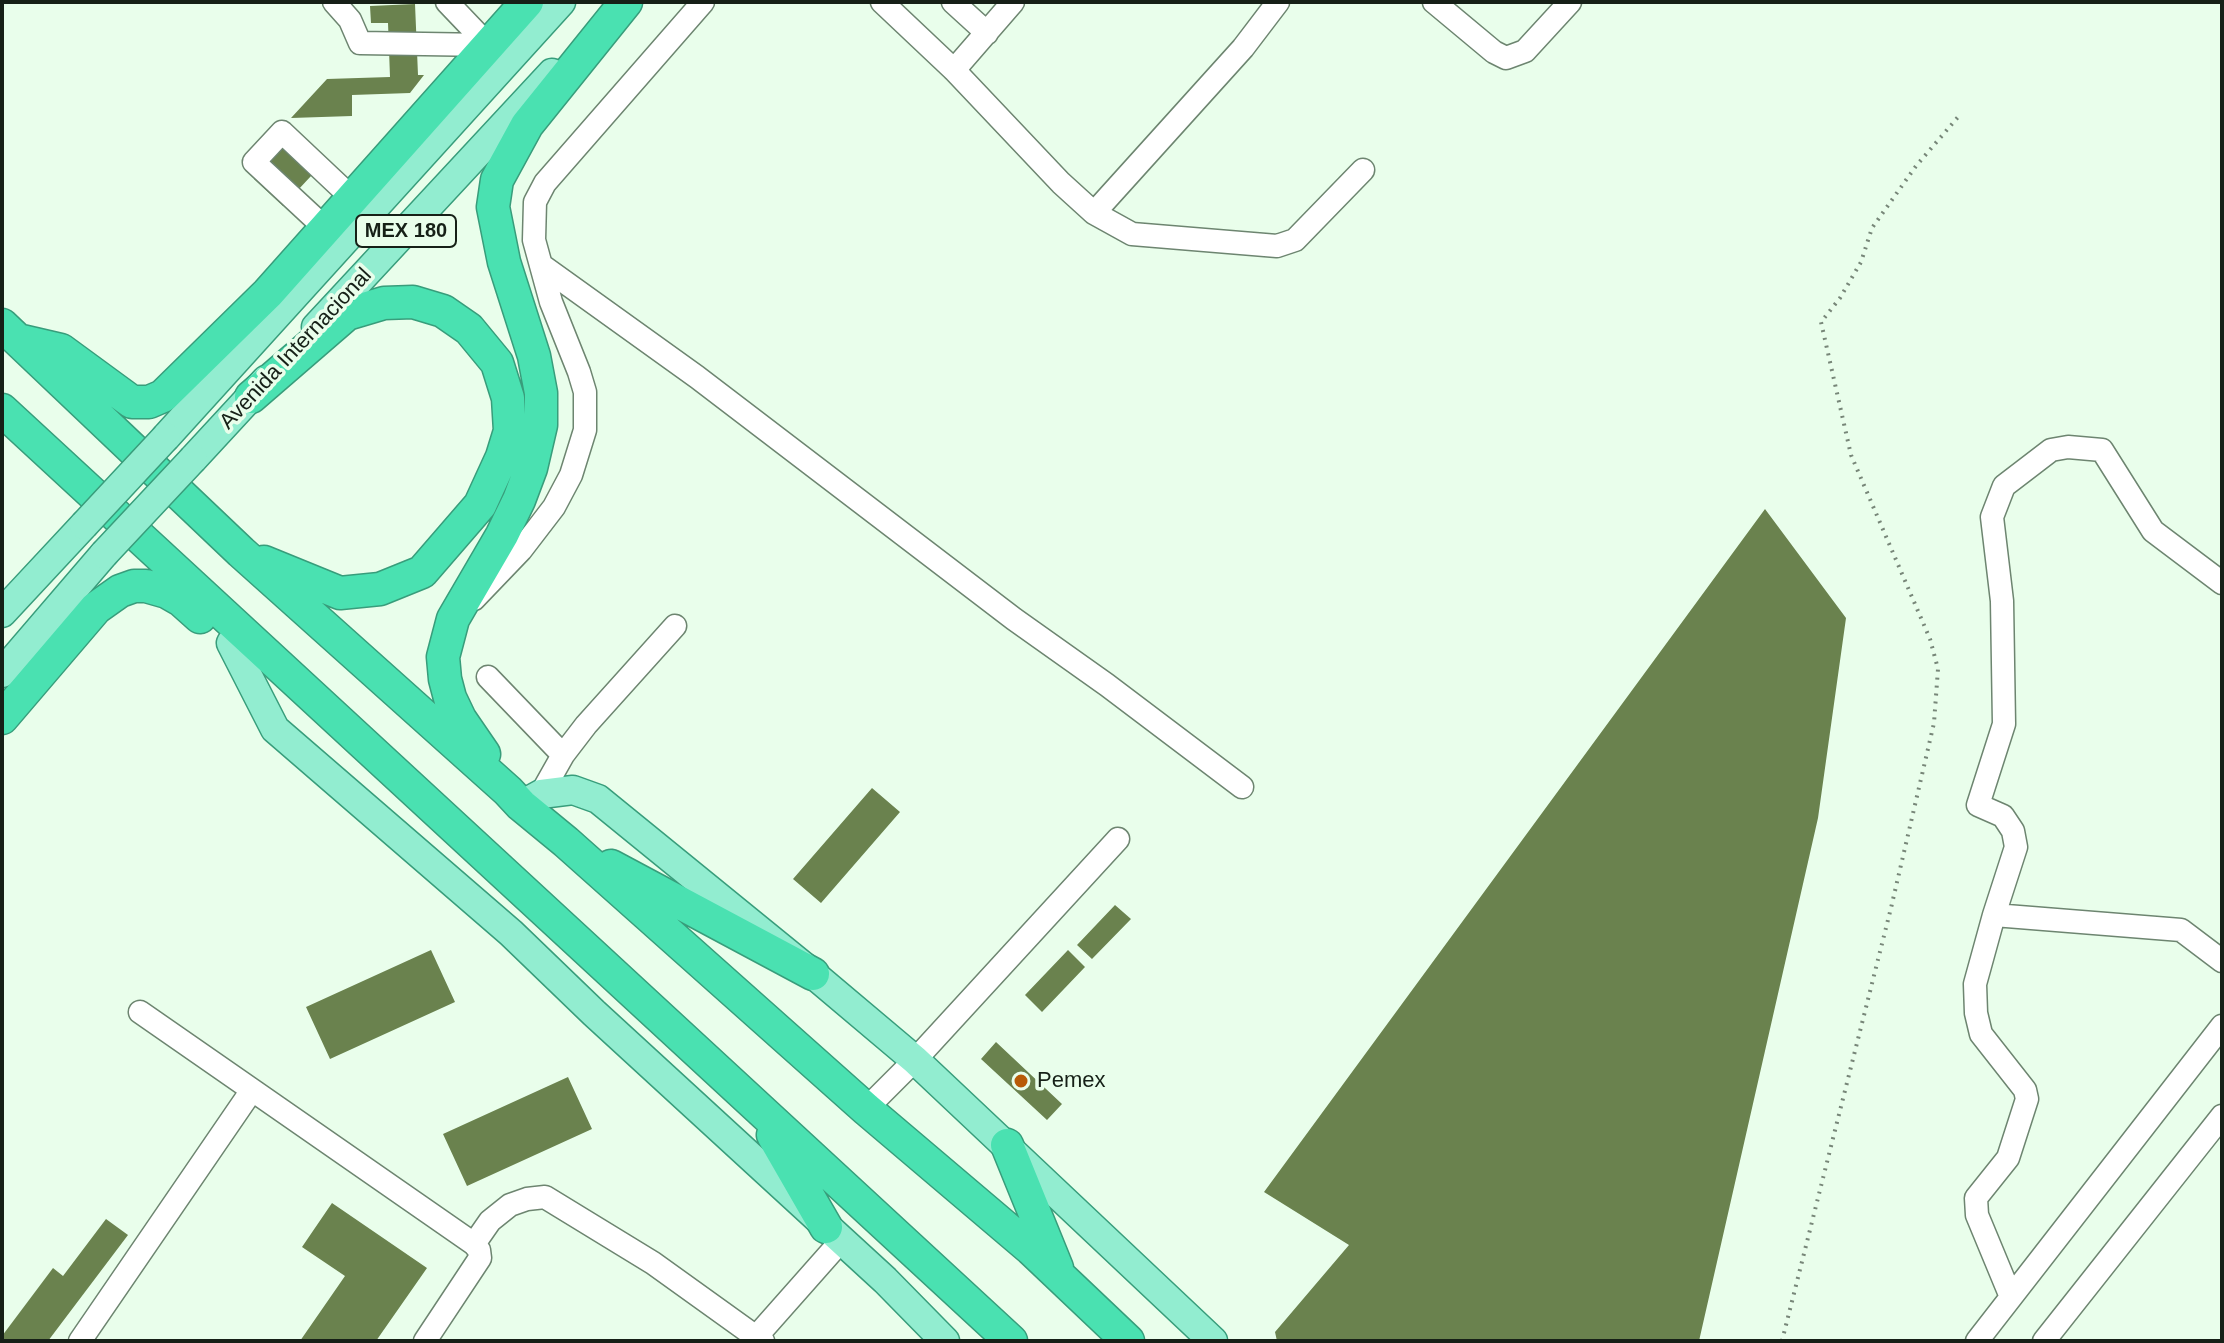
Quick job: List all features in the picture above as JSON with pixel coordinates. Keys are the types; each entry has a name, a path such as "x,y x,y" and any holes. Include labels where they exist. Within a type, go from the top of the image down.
{"highway":[{"path":"9,332 61,350 132,402 149,402 163,396 268,293 527,2"},
{"path":"626,2 527,125 497,180 493,207 504,262 534,356 541,393 541,425 531,468 519,500 453,619 443,657 450,698 460,719 524,797 566,842 866,1109 1031,1249 1128,1341"},
{"path":"241,552 340,593 380,589 422,572 480,505 510,431 508,398 497,363 491,355 469,329 443,311 413,302 384,303 347,314 251,397"},
{"path":"9,332 241,552 524,797"},
{"path":"3,412 1011,1341"},
{"path":"2,718 96,608 120,591 146,586 181,600 317,718 354,734"},
{"path":"566,842 813,974"},
{"path":"757,1108 834,1234"},
{"path":"1007,1145 1061,1278"}],"main road":[{"name":"Avenida Internacional","path":"2,613 561,2"},
{"name":"Avenida Internacional","path":"2,673 104,554 618,2"},
{"path":"231,643 275,729 511,933 885,1280 945,1341"},
{"path":"524,797 573,790 598,799 915,1060 1213,1341"}],"street":[{"path":"334,2 350,20 360,43 488,45"},
{"path":"447,2 488,45"},
{"path":"453,619 496,578 539,529 571,475 585,430 585,392 551,302 534,240 535,202 545,183 703,2"},
{"path":"882,2 954,70 1061,183 1094,213 1132,234 1277,246 1295,240 1363,170"},
{"path":"953,2 987,33"},
{"path":"954,70 1013,2"},
{"path":"1094,213 1243,48 1278,2"},
{"path":"1434,2 1494,52 1506,58 1525,51 1570,2"},
{"path":"325,228 254,162 282,132 352,198"},
{"path":"541,265 697,377 1014,619 1242,787"},
{"path":"2011,1297 1977,1215 1976,1198 2008,1158 2027,1099 2025,1090 1981,1034 1976,1013 1975,984 2016,847 2013,831 2003,816 1978,805 2004,724 2002,601 1992,517 2004,486 2051,450 2068,447 2102,450 2153,531 2222,583"},
{"path":"524,797 675,626"},
{"path":"488,677 563,755"},
{"path":"866,1109 1118,839"},
{"path":"1994,915 2181,930 2222,961"},
{"path":"140,1012 474,1244 480,1258 425,1341"},
{"path":"1977,1341 2222,1026"},
{"path":"80,1341 252,1090"},
{"path":"2044,1341 2222,1116"},
{"path":"474,1244 490,1221 510,1205 545,1197 653,1263 760,1339 834,1234"}],"path":[{"path":"1782,1341 1891,908 1934,723 1938,669 1930,639 1851,455 1821,322 1840,298 1861,262 1872,228 1916,166 1958,117"}],"building":[{"path":"415,4 418,75 424,75 410,93 352,95 352,116 291,118 327,79 390,77 388,23 371,23 370,6"},
{"path":"296,133 326,160 283,206 254,179"},
{"path":"1765,509 1846,618 1818,818 1699,1341 1277,1341 1275,1332 1349,1245 1264,1192"},
{"path":"872,788 900,812 821,903 793,879"},
{"path":"1115,905 1131,919 1092,959 1077,945"},
{"path":"431,950 455,1002 330,1059 306,1007"},
{"name":"Pemex","path":"1068,950 1085,967 1042,1012 1025,995"},
{"name":"Pemex","path":"996,1042 1062,1104 1047,1120 981,1059"},
{"path":"568,1077 592,1129 467,1186 443,1134"},
{"path":"332,1203 427,1268 376,1341 300,1341 345,1276 302,1247"},
{"path":"106,1219 128,1235 48,1341 2,1341 2,1336 53,1268 63,1276"}],"place":[{"name":"Pemex","path":"1021,1081"}]}
